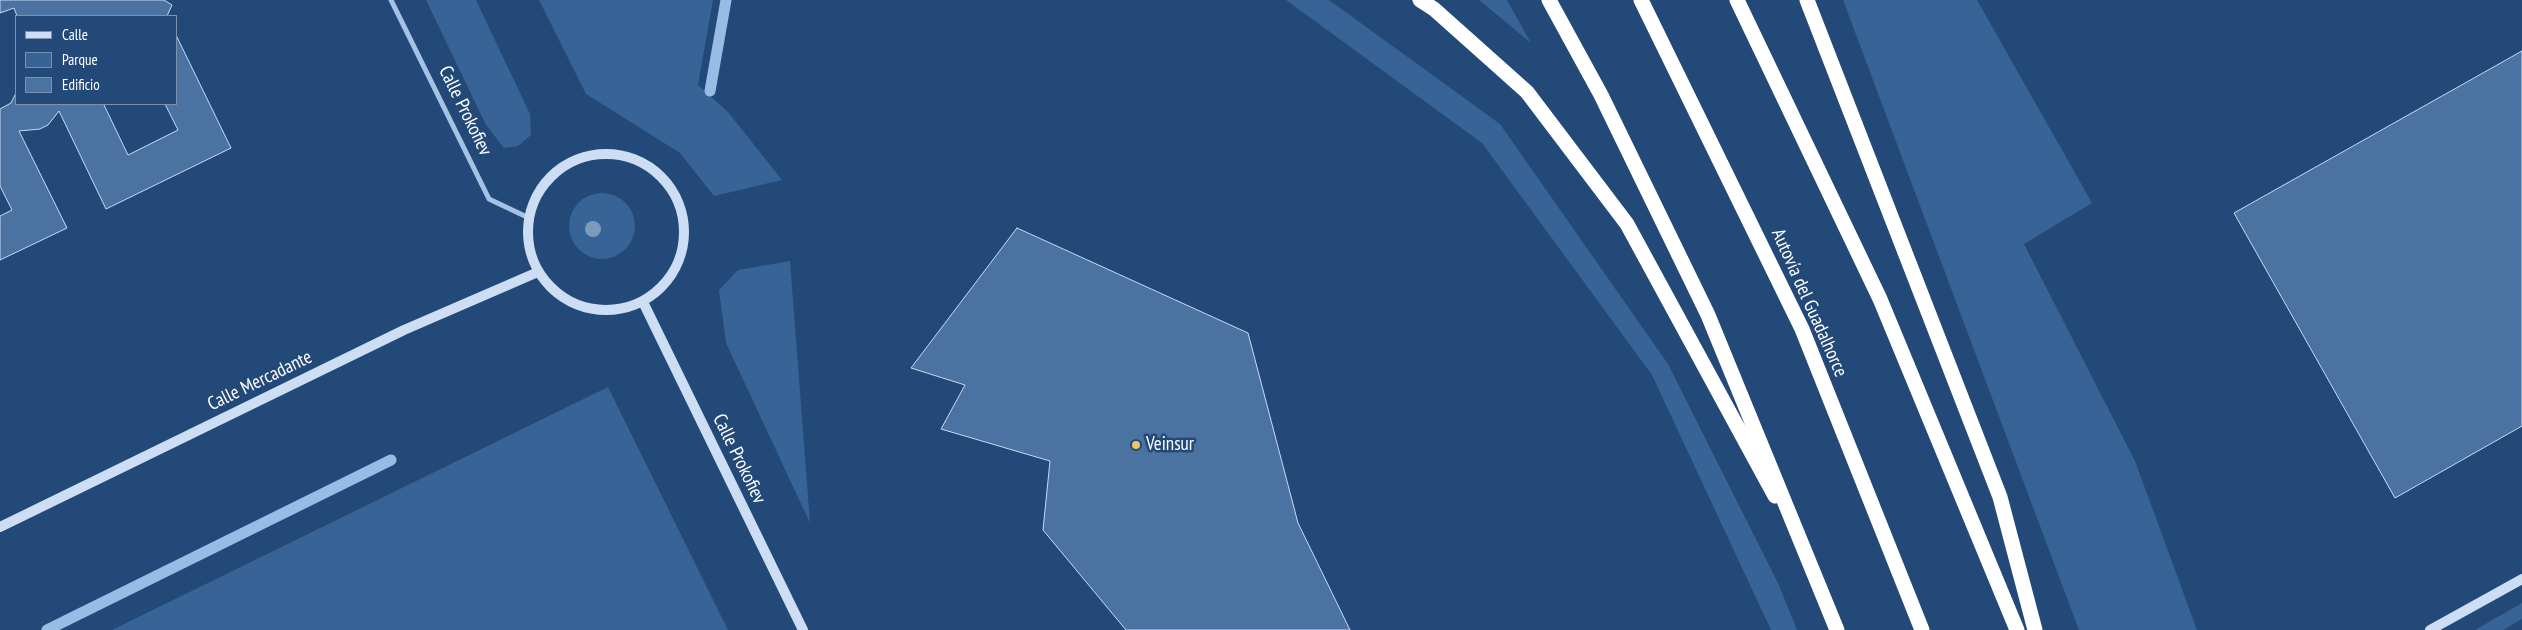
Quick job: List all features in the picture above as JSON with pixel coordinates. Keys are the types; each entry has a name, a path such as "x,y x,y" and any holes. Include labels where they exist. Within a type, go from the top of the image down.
{"highway":[{"path":"1420,0 1434,9 1527,92 1627,224 1811,562"},
{"path":"1549,0 1601,95 1708,315 1811,562 1837,630"},
{"name":"Autovía del Guadalhorce","path":"1641,0 1802,329 1922,630"},
{"path":"1738,0 1880,299 2017,630"},
{"path":"1807,0 2000,497 2035,630"}],"street":[{"name":"Calle Prokofiev","path":"391,0 489,199 529,218"},
{"path":"602,153 629,156 652,168 670,187 682,210 685,237 679,263 664,286 643,302 620,310 596,311 573,304 553,291 538,272 530,255 527,237 529,218 537,193 554,173 576,159 602,153"},
{"name":"Calle Mercadante","path":"0,527 404,330 538,272"},
{"name":"Calle Prokofiev","path":"643,302 802,630"},
{"path":"2430,630 2522,579"}],"green space":[{"path":"426,0 476,0 530,114 531,135 518,146 504,148 486,125"},
{"path":"539,0 713,0 698,85 728,112 782,180 714,196 680,153 586,94"},
{"path":"1286,0 1329,0 1500,124 1668,364 1778,583 1797,630 1771,630 1652,375 1482,143"},
{"path":"1479,0 1507,0 1531,43"},
{"path":"1843,0 1977,0 2092,203 2024,244 2135,461 2197,630 2079,630"},
{"path":"608,193 626,202 633,213 635,226 633,239 626,250 615,257 596,259 578,250 571,239 569,220 578,202 589,195"},
{"path":"790,261 810,523 726,343 719,290 738,270"},
{"path":"608,387 728,630 112,630"},
{"path":"2522,603 2522,619 2503,630 2475,630"}],"building":[{"path":"0,0 164,0 172,5 167,15 17,15 14,8 0,13"},
{"path":"178,39 231,148 106,209 59,111 48,125 40,129 19,131 67,228 0,260 0,216 12,210 0,186 0,109 11,103 15,95 15,105 104,105 128,155 178,130 166,105 178,105"},
{"path":"2522,51 2522,426 2395,498 2234,213"},
{"name":"Veinsur","path":"1017,228 1248,333 1298,523 1350,630 1126,630 1043,530 1050,461 941,429 965,385 911,368"}],"waterway":[{"path":"710,91 726,0"},
{"path":"47,630 391,460"}],"place":[{"name":"Veinsur","path":"1136,445"}]}
